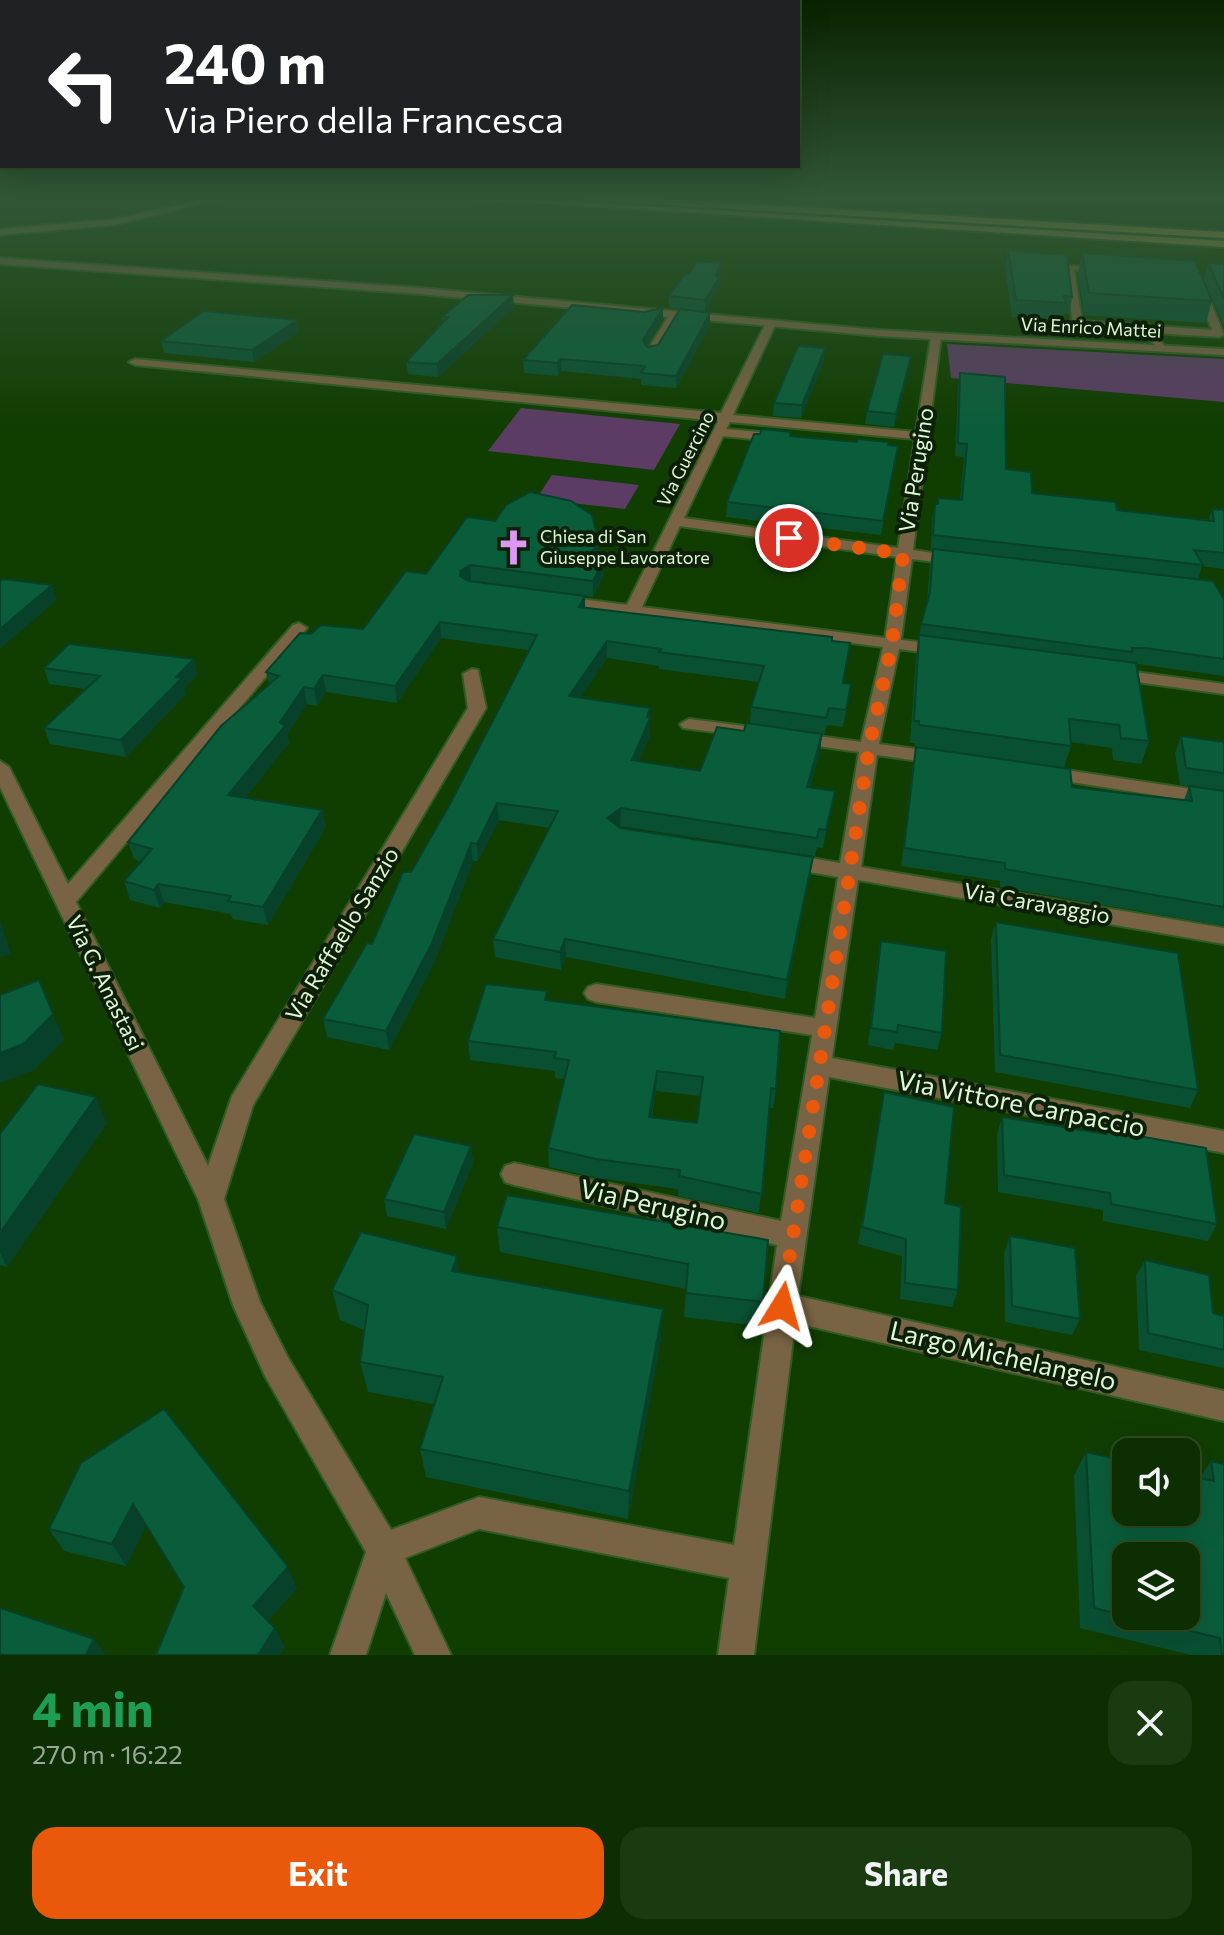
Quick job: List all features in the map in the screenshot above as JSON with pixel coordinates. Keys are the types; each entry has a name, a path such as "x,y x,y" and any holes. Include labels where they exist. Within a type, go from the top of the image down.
{"street":[{"name":"Via Enrico Mattei","path":"186,274 421,291 936,337 1224,352"},
{"path":"1070,274 1077,324 1219,334 1195,276"},
{"path":"651,354 675,314"},
{"name":"Via Guercino","path":"633,610 771,323"},
{"path":"1146,329 1160,348"},
{"name":"Via Perugino","path":"736,1655 792,1236 869,747 892,644 915,446 936,337"},
{"path":"135,362 727,417 915,446"},
{"path":"720,432 801,440"},
{"path":"674,521 979,563"},
{"path":"545,599 959,653"},
{"path":"65,901 299,628"},
{"path":"1099,672 1224,689"},
{"name":"Via Raffaello Sanzio","path":"211,1199 241,1103 477,708 472,674"},
{"path":"689,724 962,761"},
{"name":"Via G. Anastasi","path":"0,767 211,1199 247,1305 276,1366 384,1550 433,1655"},
{"path":"1023,770 1224,800"},
{"name":"Via Caravaggio","path":"773,859 1224,936"},
{"path":"596,993 824,1028"},
{"name":"Via Vittore Carpaccio","path":"819,1065 1224,1142"},
{"name":"Via Perugino","path":"514,1174 792,1236"},
{"name":"Largo Michelangelo","path":"782,1306 1224,1406"},
{"path":"348,1655 384,1550 479,1513 748,1565"}],"shaded area":[{"path":"947,344 1224,359 1224,402 951,378"},
{"path":"521,408 680,424 654,470 488,451"},
{"path":"552,475 639,485 625,509 536,499"}],"building":[{"path":"685,274 720,276 705,300 669,296"},
{"path":"1012,274 1069,274 1072,297 1064,296 1066,303 1016,300"},
{"path":"1086,274 1201,274 1212,301 1089,293"},
{"path":"1213,274 1224,274 1224,298"},
{"path":"468,295 513,295 437,364 406,362 448,317 442,317"},
{"path":"572,305 644,312 663,308 643,340 647,347 658,345 680,309 710,313 676,376 641,373 645,366 561,359 557,363 523,360"},
{"path":"204,311 297,320 252,350 161,341"},
{"path":"798,346 825,348 802,405 774,403"},
{"path":"883,354 911,356 896,414 867,411"},
{"path":"960,373 1005,377 1006,469 1031,472 1032,493 1116,502 1117,510 1214,521 1212,509 1224,510 1224,553 1194,550 1203,565 933,535 938,498 962,500 967,444 958,443"},
{"path":"762,429 791,432 790,436 857,442 858,439 898,446 883,521 727,502 754,434 760,434"},
{"path":"530,492 571,501 592,515 599,545 585,557 604,560 593,581 470,565 460,571 460,576 469,581 585,596 579,607 832,637 832,641 850,643 843,683 851,684 846,710 829,708 826,718 751,707 764,666 659,652 661,649 607,641 569,696 650,708 647,717 650,718 632,760 700,771 717,727 744,731 746,723 822,734 807,787 835,791 826,830 819,829 817,838 621,808 607,818 620,828 813,857 787,980 565,939 560,952 493,939 558,811 497,803 477,844 471,843 431,945 386,1031 323,1019 367,943 372,944 403,872 411,872 450,804 537,635 440,622 395,686 323,675 314,689 304,687 280,722 285,726 228,795 322,810 263,907 228,901 231,896 158,884 154,890 124,881 152,849 128,842 221,726 279,676 266,672 300,633 311,634 321,625 363,629 406,571 426,574 467,517 495,521 506,505"},
{"path":"933,549 1213,581 1224,599 1224,659 1145,648 1132,648 1132,652 921,624 930,592"},
{"path":"0,581 52,585 0,629"},
{"path":"919,635 1136,663 1149,741 1121,738 1119,725 1069,719 1071,746 919,725 919,721 914,721"},
{"path":"69,644 194,659 176,677 182,678 121,740 44,728 100,676 44,668"},
{"path":"1181,736 1224,742 1224,773 1186,768"},
{"path":"916,747 1070,769 1072,787 1192,801 1189,786 1224,791 1224,907 1005,869 1005,863 904,848"},
{"path":"996,922 1178,953 1198,1090 1000,1055"},
{"path":"881,941 946,951 942,1033 898,1025 897,1032 871,1028"},
{"path":"39,980 53,1014 23,1044 0,1053 0,995"},
{"path":"486,984 547,991 545,1000 780,1031 776,1089 771,1088 762,1194 679,1176 680,1170 596,1159 548,1148 569,1060 554,1058 556,1052 468,1041","holes":["657,1071 703,1077 697,1123 649,1117"]},
{"path":"38,1084 96,1097 0,1233 0,1134"},
{"path":"884,1092 954,1107 945,1203 961,1207 958,1290 905,1283 906,1239 862,1227"},
{"path":"1002,1117 1106,1134 1105,1130 1206,1148 1217,1224 1111,1204 1110,1193 1004,1175"},
{"path":"414,1134 471,1146 444,1212 384,1199"},
{"path":"507,1195 768,1240 763,1302 686,1293 688,1264 497,1227"},
{"path":"361,1232 457,1256 452,1271 663,1309 629,1491 420,1449 443,1377 360,1362 368,1305 332,1290"},
{"path":"1010,1236 1075,1248 1080,1319 1012,1306"},
{"path":"1145,1260 1209,1275 1213,1313 1224,1316 1224,1350 1148,1333"},
{"path":"164,1409 288,1567 253,1606 275,1628 258,1655 156,1655 184,1587 133,1504 112,1544 49,1529 81,1463"},
{"path":"1086,1452 1112,1458 1112,1526 1200,1526 1200,1478 1214,1481 1211,1461 1224,1464 1224,1655 1220,1638 1187,1630 1200,1630 1200,1542 1112,1542 1112,1612 1094,1608"},
{"path":"0,1608 94,1639 86,1655 0,1655"}],"place":[{"name":"Chiesa di San Giuseppe Lavoratore","path":"514,547"}],"route":[{"path":"782,1306 869,747 892,644 903,554 789,538"}]}
